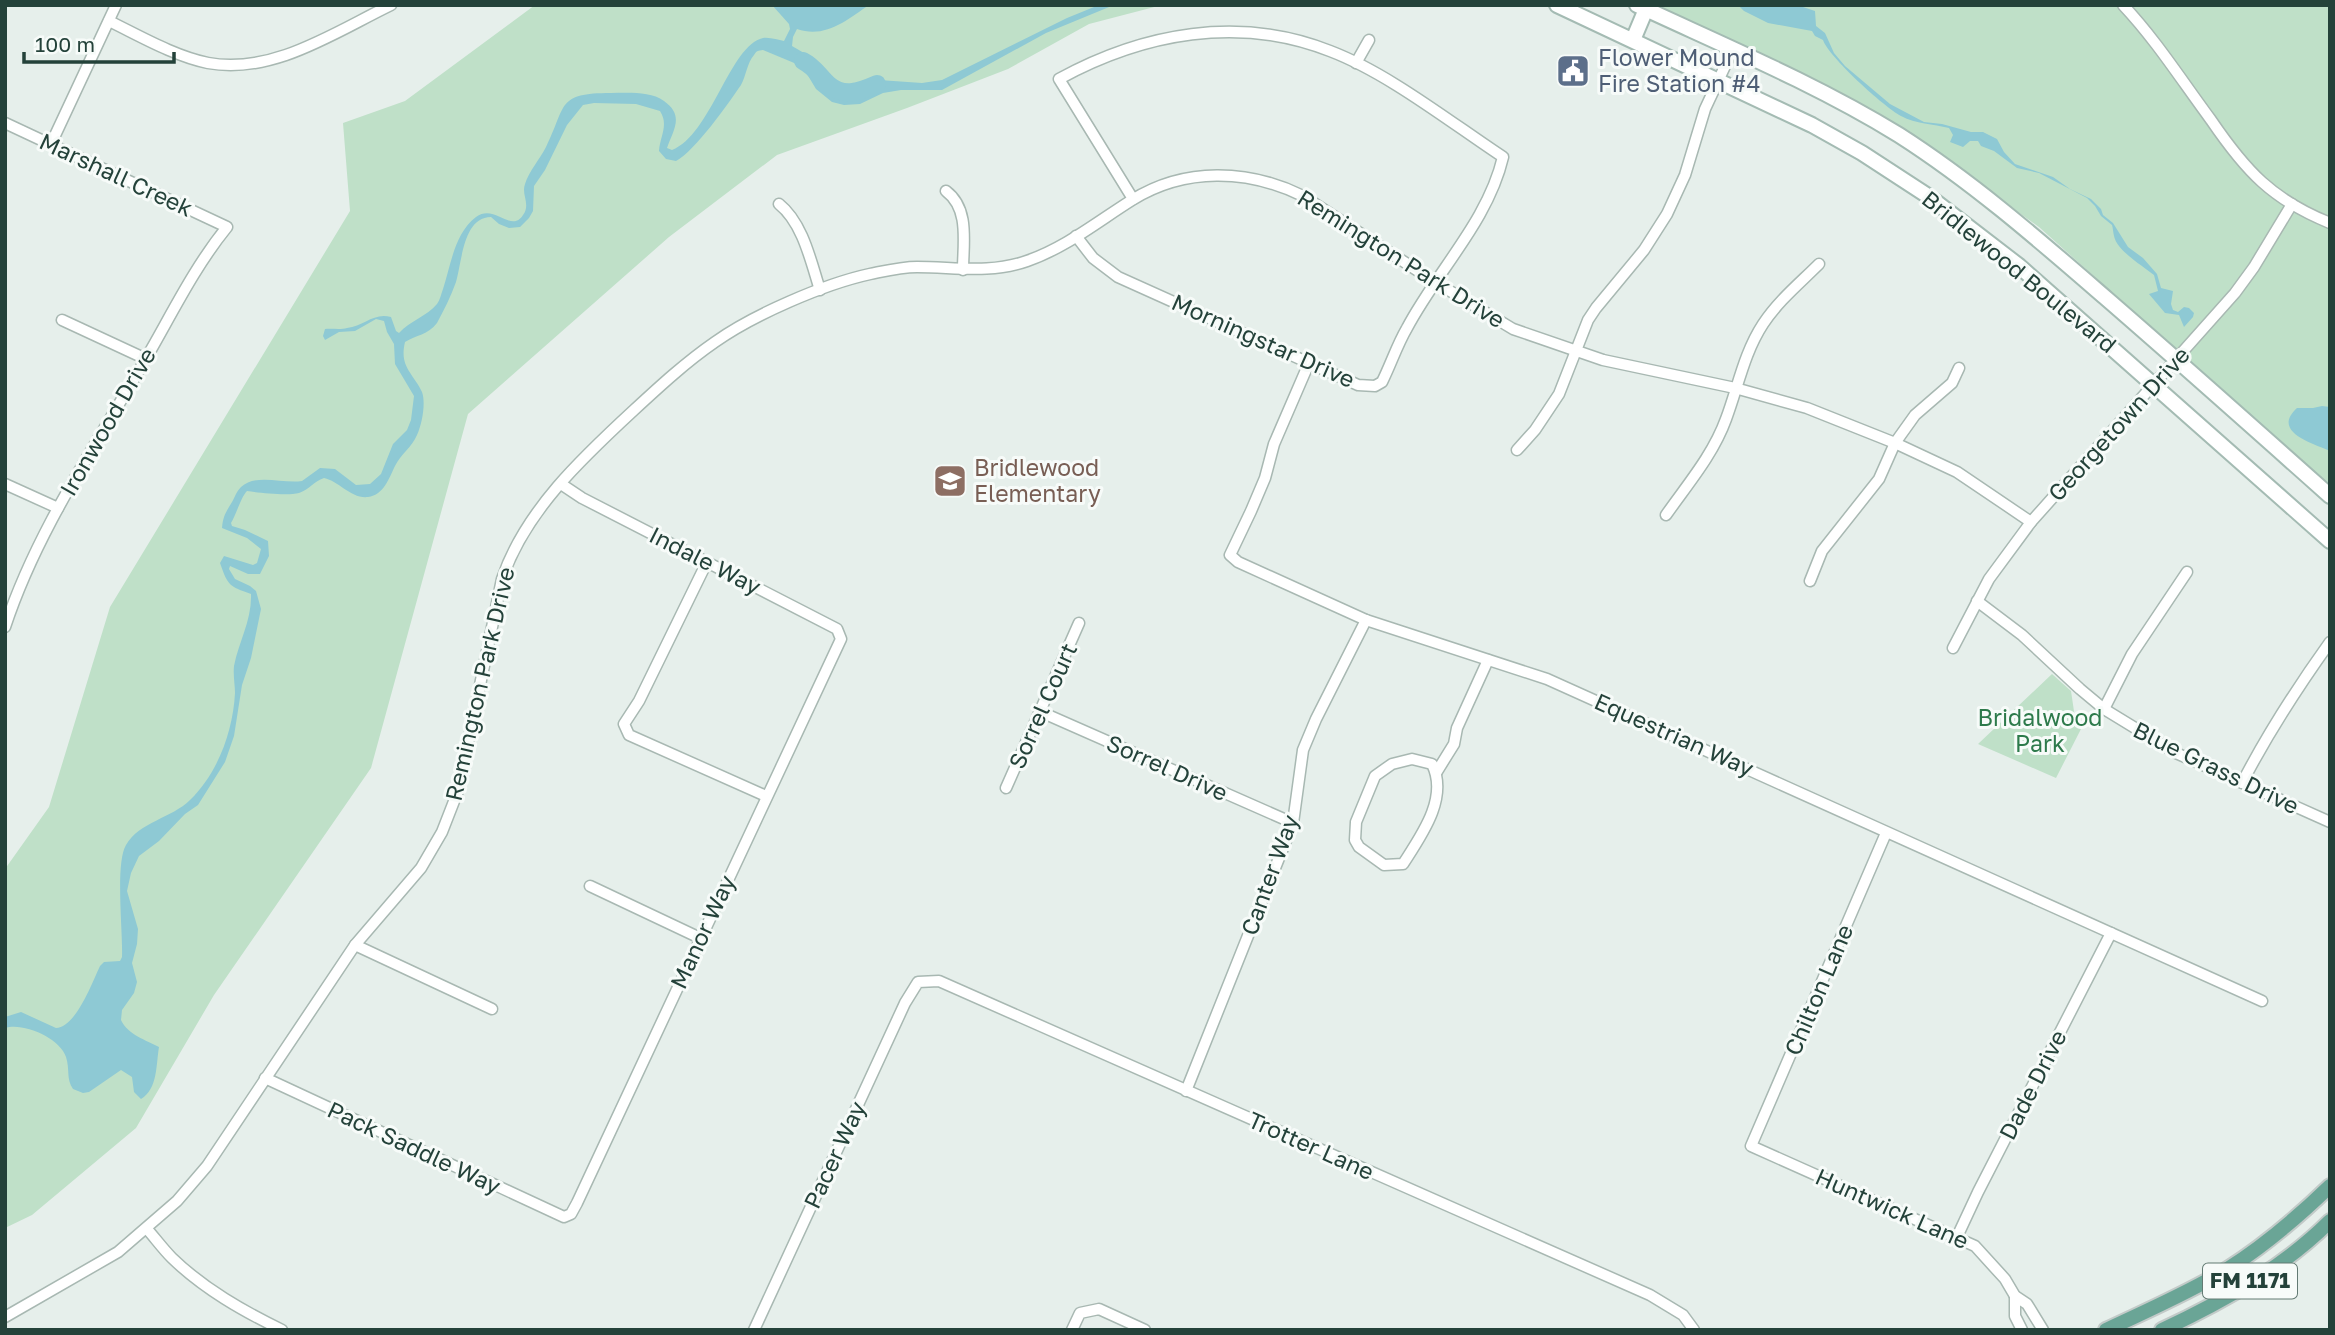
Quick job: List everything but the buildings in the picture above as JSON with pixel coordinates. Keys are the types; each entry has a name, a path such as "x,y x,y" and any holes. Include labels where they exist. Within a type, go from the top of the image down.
{"main road":[{"name":"Bridlewood Boulevard","path":"1557,5 1718,79 1829,134 1928,195 2019,266 2330,541"},
{"name":"Bridlewood Boulevard","path":"1642,7 1841,102 1930,157 2017,221 2330,496"},
{"path":"1633,40 1642,7"},
{"name":"FM 1171","path":"2106,1330 2184,1293 2224,1270 2267,1242 2330,1185"},
{"name":"FM 1171","path":"2162,1330 2200,1312 2286,1259 2330,1221"}],"street":[{"path":"51,144 116,5"},
{"path":"108,21 170,50 206,62 237,65 271,60 320,41 391,5"},
{"path":"2123,5 2147,32 2250,170 2275,193 2330,223"},
{"path":"1133,199 1059,79 1140,43 1199,32 1255,32 1283,37 1332,51 1356,63 1369,40"},
{"path":"1517,450 1550,409 1567,378 1588,320 1644,250 1667,214 1685,175 1705,109 1733,49"},
{"name":"Morningstar Drive","path":"1076,236 1093,258 1111,273 1358,384 1375,386 1382,382 1407,328 1481,209 1499,175 1503,157 1383,77 1356,63"},
{"name":"Marshall Creek","path":"5,123 227,227"},
{"name":"Remington Park Drive","path":"5,1317 118,1252 177,1201 207,1166 355,945 421,867 442,832 458,791 506,566 537,512 608,433 669,378 715,342 761,316 820,290 866,275 898,269 998,269 1025,262 1049,253 1133,199 1169,182 1194,177 1231,175 1269,182 1322,206 1435,282 1513,329 1603,360 1735,388 1807,408 1895,443 1957,472 2031,522"},
{"path":"946,191 955,198 963,219 963,270"},
{"path":"779,204 789,212 799,232 820,290"},
{"name":"Georgetown Drive","path":"1954,648 1995,570 2031,522 2244,282 2292,204"},
{"name":"Ironwood Drive","path":"5,626 31,559 58,508 205,254 227,227"},
{"path":"1666,515 1706,459 1716,440 1726,419 1745,359 1764,323 1774,309 1819,264"},
{"path":"62,320 146,359"},
{"name":"Equestrian Way","path":"1309,363 1274,444 1256,500 1230,555 1248,567 1366,620 1547,679 2262,1001"},
{"path":"1810,581 1822,551 1879,479 1895,443 1915,415 1952,383 1959,368"},
{"path":"5,484 58,508"},
{"name":"Indale Way","path":"561,484 582,498 837,629 841,639 839,643"},
{"path":"707,562 639,701 624,724 625,730 629,735 766,796"},
{"path":"2104,709 2132,654 2187,572"},
{"name":"Blue Grass Drive","path":"1977,601 2022,635 2104,709 2176,753 2330,822"},
{"name":"Canter Way","path":"1186,1091 1293,823 1303,750 1366,620"},
{"name":"Sorrel Court","path":"1006,788 1079,623"},
{"path":"2242,783 2281,713 2330,642"},
{"name":"Manor Way","path":"564,1217 571,1214 577,1203 839,643"},
{"path":"1436,773 1432,764 1412,759 1392,764 1375,776 1356,822 1355,840 1359,847 1384,865 1403,864 1422,833 1437,797 1436,773 1454,744 1457,728 1488,660"},
{"name":"Sorrel Drive","path":"1041,712 1293,823"},
{"name":"Chilton Lane","path":"1751,1146 1886,833"},
{"path":"590,886 700,937"},
{"name":"Dade Drive","path":"1957,1237 2111,933"},
{"path":"355,945 492,1009"},
{"name":"Trotter Lane","path":"918,982 939,981 1650,1295 1683,1315 1694,1330"},
{"name":"Pacer Way","path":"754,1330 905,1003 918,982"},
{"name":"Pack Saddle Way","path":"265,1078 564,1217"},
{"name":"Huntwick Lane","path":"1751,1146 1975,1246 1990,1260 2015,1296 2027,1304 2043,1330"},
{"path":"147,1229 171,1258 209,1289 282,1330"},
{"name":"Huntwick Lane","path":"2015,1296 2015,1316 2022,1330"},
{"path":"1072,1330 1080,1313 1099,1309 1145,1330"}],"green space":[{"path":"535,5 1162,5 1089,24 1008,69 777,155 669,237 468,414 371,768 214,995 136,1128 32,1215 5,1228 5,869 49,807 110,607 350,211 343,123 405,101"},
{"path":"1653,5 2330,5 2330,488 2039,227 1917,139"},
{"name":"Bridalwood Park","path":"2052,674 2071,691 2075,718 2081,729 2056,778 1978,744"}],"water":[{"path":"772,5 869,5 826,30 817,32 797,29 793,37 792,46 816,60 825,85 839,93 852,93 879,80 922,83 942,80 1067,18 1099,5 1114,5 1046,33 942,90 883,93 860,104 844,105 832,102 816,89 799,65 763,50 758,51 750,62 741,85 720,115 692,148 676,161 666,159 659,151 664,126 660,111 636,104 583,105 567,125 534,186 533,211 529,218 520,227 509,228 491,217 475,224 465,242 456,282 437,323 426,332 405,342 405,364 422,392 423,414 415,439 397,462 382,489 374,496 362,497 324,478 299,493 247,491 243,497 232,526 268,541 269,556 260,574 248,574 230,566 229,569 235,579 256,591 261,609 251,658 242,685 234,736 225,762 198,805 139,856 127,891 138,929 132,963 137,982 134,993 122,1010 121,1020 133,1033 159,1047 153,1083 147,1095 141,1099 134,1092 132,1077 121,1070 89,1092 73,1089 62,1050 40,1033 21,1027 5,1028 5,1017 21,1012 56,1028 63,1026 77,1012 100,966 104,962 120,961 121,867 126,845 147,825 190,800 209,777 222,751 234,707 234,666 247,622 251,594 230,584 220,563 224,556 253,565 257,563 261,549 247,538 222,528 226,511 239,489 247,483 262,480 302,481 320,468 335,469 356,485 370,484 381,474 393,444 407,430 411,420 414,396 395,364 394,344 384,321 376,319 355,331 339,332 325,340 325,329 353,327 379,316 385,316 391,317 399,333 433,308 440,299 458,241 469,224 483,214 490,213 513,221 523,215 527,179 546,147 561,111 572,99 611,93 639,93 658,98 670,107 676,118 667,148 672,150 686,141 709,110 740,56 751,44 763,38 784,41 790,29 789,24"},
{"path":"1738,5 1806,5 1803,7 1815,11 1816,26 1825,33 1834,53 1845,66 1890,104 1924,122 1983,132 1997,139 2015,164 2053,177 2091,199 2113,223 2128,247 2143,258 2157,274 2161,288 2173,291 2173,310 2178,312 2184,307 2189,308 2194,313 2193,317 2184,327 2179,315 2165,313 2149,294 2158,291 2154,275 2120,247 2112,225 2087,198 2039,173 2017,168 1994,151 1981,146 1978,141 1970,141 1963,147 1950,142 1953,135 1949,128 1907,119 1901,116 1858,81 1812,31 1768,23"},
{"path":"2330,407 2330,451 2297,436 2289,424 2290,416 2297,408"}],"waterway":[{"path":"803,61 829,85 841,91 859,91 877,84"}],"place":[{"name":"Flower Mound Fire Station #4","path":"1573,71"},
{"name":"Bridlewood Elementary","path":"950,481"}]}
